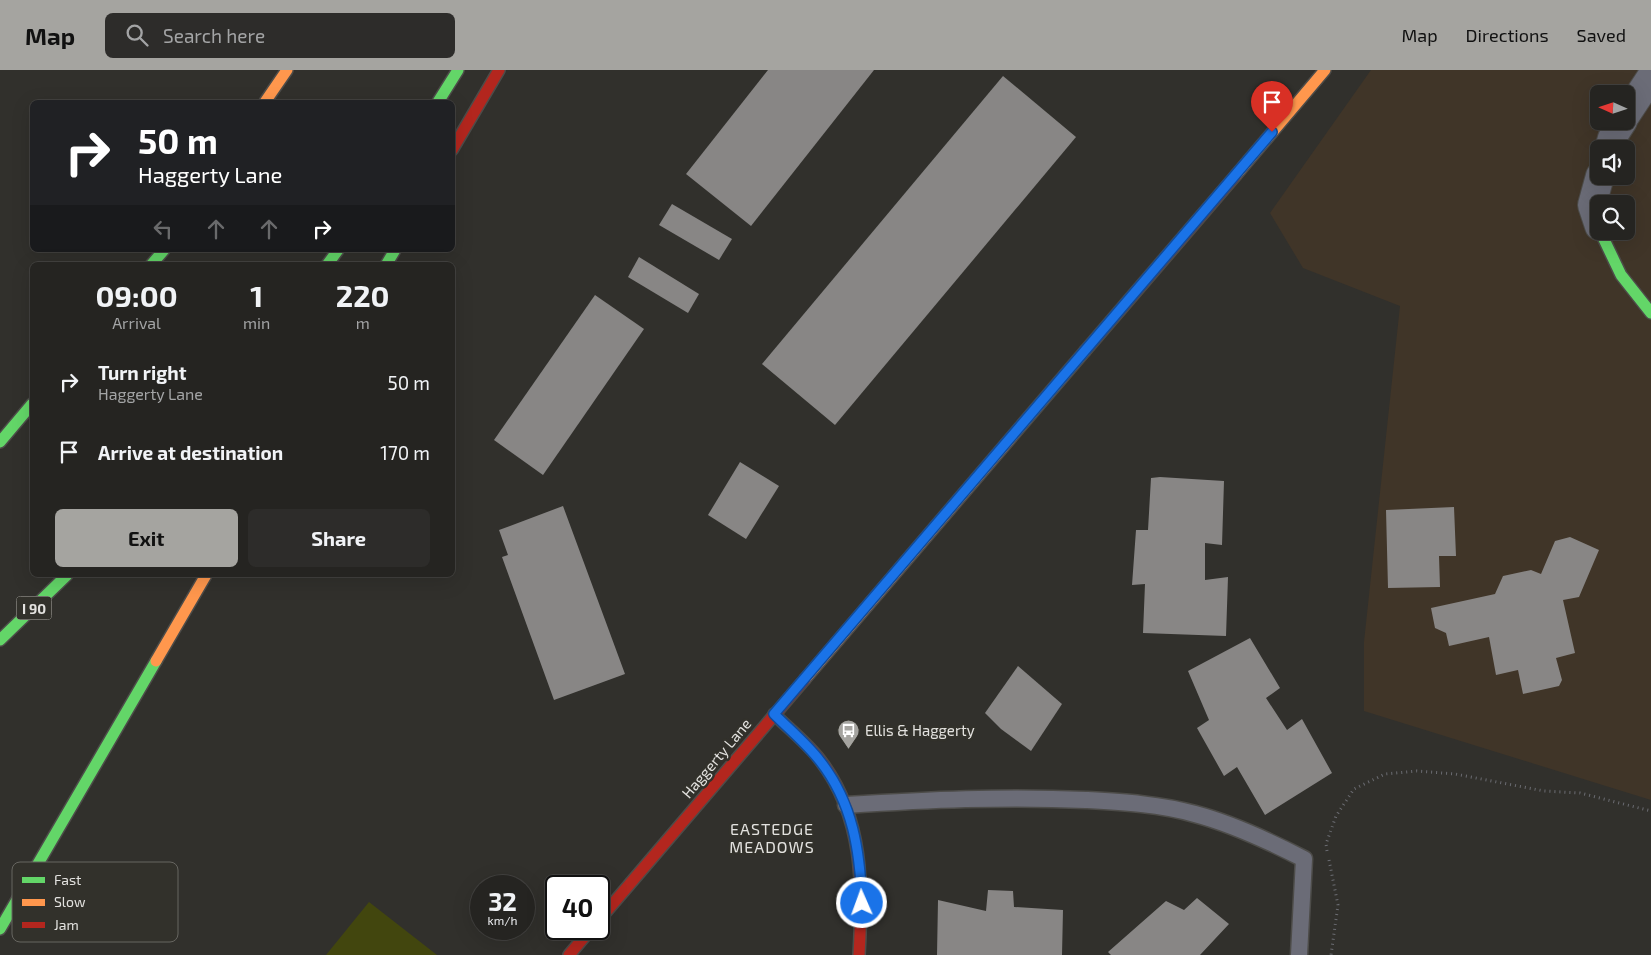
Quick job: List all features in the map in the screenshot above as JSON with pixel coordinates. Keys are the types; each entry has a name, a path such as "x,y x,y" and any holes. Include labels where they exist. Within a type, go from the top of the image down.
{"main road":[{"path":"267,100 287,70"},
{"path":"439,100 458,70"},
{"path":"455,145 499,70"},
{"name":"Haggerty Lane","path":"610,907 1325,70"},
{"path":"1603,240 1608,254 1638,300 1651,313"},
{"path":"154,262 162,252"},
{"path":"0,442 30,406"},
{"name":"I 90","path":"0,640 65,577"},
{"path":"39,862 205,577"},
{"path":"774,714 820,761 846,805 855,832 860,862 862,903 859,955"},
{"path":"0,929 12,908"},
{"path":"569,955 582,940"}],"street":[{"path":"1635,102 1651,77"}],"lane":[{"path":"846,805 941,799 1035,798 1154,805 1194,813 1271,842 1304,859 1299,955"}],"path":[{"path":"1331,955 1338,905 1326,844 1336,816 1354,789 1384,774 1417,771 1455,774 1544,791 1580,793 1651,811"}],"shaded area":[{"path":"1371,70 1651,70 1651,800 1364,711 1364,642 1400,306 1303,268 1270,213"}],"green space":[{"path":"369,902 437,955 326,955"}],"building":[{"path":"768,70 874,70 751,226 686,174"},
{"path":"1003,76 1076,137 835,425 762,364"},
{"path":"672,204 732,239 719,260 659,225"},
{"path":"639,257 699,294 688,313 628,277"},
{"path":"595,295 644,329 543,475 494,440"},
{"path":"740,462 779,486 746,539 708,515"},
{"path":"1151,478 1224,481 1222,545 1205,543 1205,580 1228,577 1226,636 1143,633 1145,584 1132,585 1136,530 1148,530"},
{"path":"563,506 625,674 554,700 502,557 508,555 499,530"},
{"path":"1454,507 1456,556 1439,556 1440,587 1388,588 1386,510"},
{"path":"1570,537 1599,550 1579,597 1563,600 1575,653 1556,658 1562,680 1559,686 1523,694 1518,670 1496,675 1489,637 1449,646 1446,633 1435,628 1431,608 1495,594 1503,576 1531,570 1541,574 1555,541"},
{"path":"1250,638 1280,688 1266,698 1287,730 1302,719 1332,773 1265,815 1237,767 1224,776 1197,728 1209,720 1188,671"},
{"path":"1018,666 1062,704 1031,751 1001,729 985,713"},
{"path":"988,890 1013,891 1014,907 1063,910 1062,955 937,955 938,900 986,911"},
{"path":"1197,898 1229,924 1200,955 1111,955 1108,952 1166,901 1184,910"}],"traffic: fast":[{"path":"439,100 458,70"},
{"path":"1604,240 1621,275 1651,313"},
{"path":"154,262 162,252"},
{"path":"329,262 337,252"},
{"path":"388,262 394,252"},
{"path":"0,442 30,406"},
{"path":"0,640 65,577"},
{"path":"39,862 156,661"},
{"path":"0,929 12,908"}],"traffic: slow":[{"path":"266,100 287,70"},
{"path":"1236,175 1325,70"},
{"path":"805,679 1085,351"},
{"path":"156,661 205,577"}],"traffic: jam":[{"path":"455,145 499,70"},
{"path":"1085,351 1236,175"},
{"path":"610,907 805,679"},
{"path":"774,714 820,760 834,782 845,805 858,853 861,904 859,955"},
{"path":"569,955 582,940"}],"place":[{"name":"Ellis & Haggerty","path":"849,749"}],"district":[{"name":"EASTEDGE MEADOWS","path":"772,837"}],"route":[{"path":"862,903 860,862 855,832 846,805 820,761 774,714 1272,132"}]}
